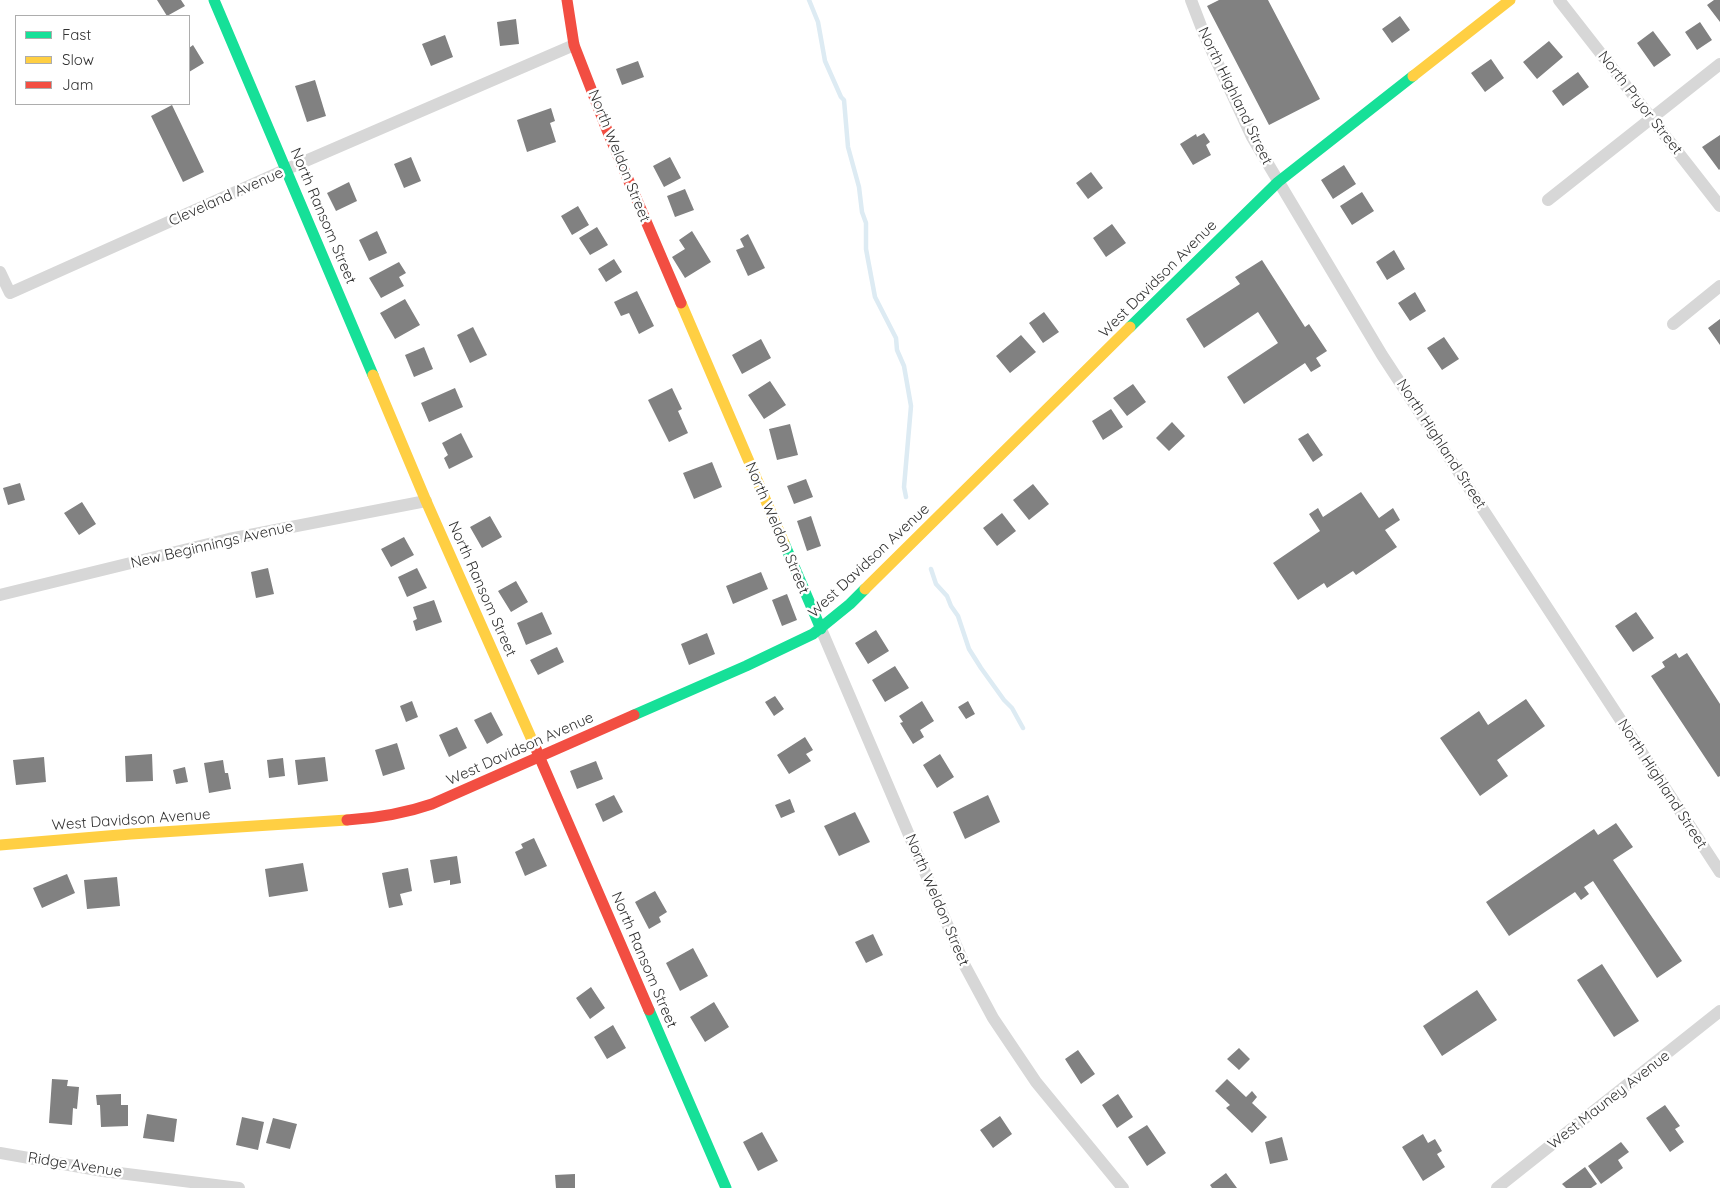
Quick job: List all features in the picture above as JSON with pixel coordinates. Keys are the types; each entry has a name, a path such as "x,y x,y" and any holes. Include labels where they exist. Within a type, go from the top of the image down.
{"street":[{"name":"North Ransom Street","path":"214,0 426,501 540,757 726,1188"},
{"name":"North Weldon Street","path":"567,0 574,45 607,130 965,966 988,1009 1036,1082 1123,1188"},
{"name":"North Highland Street","path":"1190,0 1252,137 1382,356 1720,872"},
{"name":"West Davidson Avenue","path":"0,845 131,834 381,818 432,804 746,666 820,629 850,604 1278,182 1510,0"},
{"name":"North Pryor Street","path":"1559,0 1720,206"},
{"name":"Cleveland Avenue","path":"0,272 10,293 287,169 574,45"},
{"path":"1548,200 1720,64"},
{"path":"1673,324 1720,286"},
{"name":"New Beginnings Avenue","path":"0,595 229,539 426,501"},
{"name":"West Mauney Avenue","path":"1497,1188 1720,1011"},
{"name":"Ridge Avenue","path":"0,1154 239,1188"}],"building":[{"path":"157,0 181,0 185,6 166,15"},
{"path":"1219,0 1268,0 1320,99 1269,125 1207,6"},
{"path":"1714,0 1720,0 1720,22 1707,5"},
{"path":"1400,16 1410,30 1392,43 1382,29"},
{"path":"516,19 519,44 500,46 497,22"},
{"path":"1700,22 1712,40 1697,50 1685,32"},
{"path":"1653,31 1671,55 1654,67 1637,43"},
{"path":"445,35 453,57 431,66 422,44"},
{"path":"1549,41 1563,57 1537,79 1523,62"},
{"path":"193,45 204,63 190,71 190,47"},
{"path":"1491,59 1504,78 1485,92 1471,73"},
{"path":"638,61 644,77 622,85 616,69"},
{"path":"1578,72 1589,87 1563,106 1552,91"},
{"path":"315,80 326,116 307,122 295,86"},
{"path":"172,105 204,172 183,182 151,116"},
{"path":"551,108 555,121 550,123 556,142 527,152 517,120"},
{"path":"1204,133 1210,142 1206,145 1211,155 1193,165 1180,144 1196,134 1197,137"},
{"path":"1720,135 1720,169 1719,170 1702,147"},
{"path":"411,157 421,181 404,188 394,164"},
{"path":"670,157 681,178 664,187 653,166"},
{"path":"1344,165 1356,184 1333,199 1321,180"},
{"path":"1091,172 1103,188 1088,199 1076,183"},
{"path":"349,182 357,201 336,211 327,193"},
{"path":"685,189 694,210 675,217 667,196"},
{"path":"1362,192 1374,211 1352,225 1340,206"},
{"path":"578,206 589,225 572,235 561,216"},
{"path":"1112,224 1126,243 1106,257 1093,238"},
{"path":"597,227 608,245 590,255 579,238"},
{"path":"377,231 387,253 369,261 359,240"},
{"path":"692,231 711,262 685,278 672,257 685,249 679,240"},
{"path":"748,234 765,268 748,276 736,250 744,247 740,239"},
{"path":"1394,250 1405,269 1387,280 1376,262"},
{"path":"614,259 622,272 606,282 598,269"},
{"path":"1262,260 1305,327 1309,324 1327,351 1316,358 1321,366 1311,372 1305,363 1244,404 1227,377 1278,343 1258,312 1204,348 1186,319 1240,284 1235,277"},
{"path":"399,262 406,273 399,277 404,286 381,298 369,278"},
{"path":"637,291 654,326 639,334 629,313 621,316 614,302"},
{"path":"1415,292 1426,311 1410,321 1398,303"},
{"path":"405,299 420,325 395,339 380,313"},
{"path":"1044,312 1059,332 1043,343 1029,323"},
{"path":"1720,319 1720,345 1708,328"},
{"path":"473,327 487,355 470,363 457,335"},
{"path":"1021,335 1036,352 1010,373 996,356"},
{"path":"1444,337 1459,359 1442,370 1427,348"},
{"path":"761,339 771,358 742,374 732,355"},
{"path":"424,347 433,369 414,377 405,355"},
{"path":"770,381 786,405 764,419 748,395"},
{"path":"1133,384 1146,402 1127,416 1113,398"},
{"path":"455,388 463,407 429,422 421,403"},
{"path":"672,388 682,409 678,411 688,433 669,442 648,400"},
{"path":"1111,409 1123,427 1103,440 1092,421"},
{"path":"1172,422 1185,436 1169,451 1156,438"},
{"path":"790,424 798,455 777,460 769,429"},
{"path":"461,433 473,457 449,469 444,458 448,455 442,443"},
{"path":"1308,433 1323,455 1313,462 1298,439"},
{"path":"712,462 722,487 694,499 683,473"},
{"path":"806,479 813,497 794,504 787,486"},
{"path":"20,483 25,500 8,505 3,488"},
{"path":"1033,484 1049,504 1029,520 1013,500"},
{"path":"1361,492 1379,518 1393,508 1400,520 1385,530 1397,547 1356,575 1353,571 1327,588 1324,583 1298,600 1273,563 1320,531 1309,514 1318,508 1323,517"},
{"path":"82,502 96,524 79,535 64,513"},
{"path":"1002,513 1016,531 997,546 983,528"},
{"path":"490,516 502,537 482,548 470,527"},
{"path":"811,516 821,546 807,551 797,521"},
{"path":"404,537 414,555 391,567 381,549"},
{"path":"268,568 274,594 256,598 251,572"},
{"path":"417,568 427,588 407,597 398,577"},
{"path":"761,572 768,589 733,604 726,586"},
{"path":"516,581 528,602 511,612 498,591"},
{"path":"787,594 797,620 782,626 772,600"},
{"path":"434,600 442,622 416,631 413,621 417,619 413,607"},
{"path":"542,612 552,634 526,645 517,623"},
{"path":"1636,612 1654,638 1633,652 1615,626"},
{"path":"876,630 889,651 868,664 855,643"},
{"path":"707,633 715,654 689,665 681,644"},
{"path":"557,647 564,662 538,675 530,660"},
{"path":"1676,653 1679,658 1687,653 1720,704 1720,776 1718,777 1651,676 1665,667 1662,662"},
{"path":"895,666 909,688 885,702 872,680"},
{"path":"775,696 784,709 774,716 765,702"},
{"path":"1526,699 1545,726 1497,760 1508,776 1480,796 1440,738 1479,711 1488,725"},
{"path":"412,701 418,717 406,722 400,706"},
{"path":"922,701 934,721 920,730 924,737 913,744 900,723 903,722 899,716"},
{"path":"968,701 975,714 966,719 958,707"},
{"path":"491,712 503,735 487,744 474,720"},
{"path":"457,727 467,748 449,757 439,735"},
{"path":"805,737 813,750 806,754 811,761 789,774 777,755"},
{"path":"397,743 405,769 383,776 375,750"},
{"path":"152,754 153,781 126,782 125,756"},
{"path":"940,754 954,777 937,788 923,765"},
{"path":"44,757 46,782 16,785 13,760"},
{"path":"325,757 328,781 298,785 295,760"},
{"path":"283,758 285,776 269,778 267,760"},
{"path":"223,760 225,773 228,773 231,789 209,793 204,763"},
{"path":"596,761 603,779 577,789 570,771"},
{"path":"185,767 188,782 176,784 173,770"},
{"path":"614,795 623,812 603,822 595,804"},
{"path":"988,795 1000,822 965,839 953,812"},
{"path":"790,799 795,812 781,818 775,805"},
{"path":"855,812 870,842 839,856 824,826"},
{"path":"1616,823 1633,847 1613,860 1682,961 1657,978 1593,881 1584,887 1589,894 1581,900 1575,892 1509,936 1486,902 1594,829 1598,835"},
{"path":"534,838 547,866 525,876 515,852 523,848 521,844"},
{"path":"457,856 461,883 450,885 450,880 434,883 430,860"},
{"path":"303,863 308,891 269,897 265,869"},
{"path":"408,868 412,891 400,894 403,905 389,908 382,873"},
{"path":"67,874 75,893 42,908 33,888"},
{"path":"117,877 120,906 87,909 84,880"},
{"path":"655,891 667,912 659,917 661,922 649,929 635,902"},
{"path":"873,934 883,955 866,963 855,942"},
{"path":"693,948 708,976 680,991 666,963"},
{"path":"1602,964 1639,1021 1614,1037 1577,980"},
{"path":"591,987 605,1008 590,1019 576,998"},
{"path":"1477,990 1497,1020 1442,1056 1423,1026"},
{"path":"714,1002 729,1027 705,1042 690,1017"},
{"path":"613,1025 626,1048 607,1059 594,1037"},
{"path":"1239,1048 1250,1059 1239,1070 1227,1059"},
{"path":"1078,1050 1095,1074 1081,1084 1065,1059"},
{"path":"52,1079 68,1080 67,1086 79,1087 77,1109 73,1108 72,1125 49,1123"},
{"path":"1227,1079 1246,1097 1252,1091 1257,1097 1252,1103 1267,1117 1252,1133 1226,1108 1230,1105 1215,1091"},
{"path":"121,1094 121,1105 128,1105 128,1126 101,1127 100,1105 97,1105 96,1095"},
{"path":"1118,1094 1133,1117 1117,1128 1102,1105"},
{"path":"1665,1105 1680,1126 1675,1129 1684,1142 1670,1152 1646,1118"},
{"path":"147,1114 177,1119 174,1142 143,1138"},
{"path":"1000,1116 1012,1134 993,1148 980,1130"},
{"path":"242,1117 264,1122 258,1150 236,1145"},
{"path":"273,1118 297,1124 290,1149 266,1143"},
{"path":"1147,1125 1166,1153 1147,1166 1128,1137"},
{"path":"762,1132 778,1161 758,1171 743,1142"},
{"path":"1423,1134 1428,1143 1435,1139 1442,1151 1437,1154 1445,1167 1423,1181 1402,1147"},
{"path":"1282,1137 1288,1160 1270,1164 1265,1142"},
{"path":"1621,1142 1629,1152 1618,1160 1623,1168 1601,1184 1588,1166"},
{"path":"1585,1167 1597,1184 1591,1188 1566,1188 1562,1184"},
{"path":"1226,1173 1237,1188 1212,1188 1210,1185"},
{"path":"575,1174 575,1188 556,1188 555,1175"}],"waterway":[{"path":"809,0 818,22 825,61 844,100 848,147 866,223 866,249 875,297 896,338 897,350 904,366 911,406 904,487 906,497"},
{"path":"931,569 936,584 947,596 958,616 969,649 1004,700 1012,708 1023,728"}],"traffic: fast":[{"path":"214,0 373,375"},
{"path":"1130,327 1278,182 1413,76"},
{"path":"784,543 821,629"},
{"path":"634,715 746,666 813,634 850,604 865,589"},
{"path":"649,1010 726,1188"}],"traffic: slow":[{"path":"1413,76 1510,0"},
{"path":"681,303 784,543"},
{"path":"865,589 1130,327"},
{"path":"373,375 426,501 536,749"},
{"path":"0,845 131,834 347,820"}],"traffic: jam":[{"path":"567,0 574,45 607,130 681,303"},
{"path":"347,820 390,815 432,804 634,715"},
{"path":"536,749 649,1010"}]}
